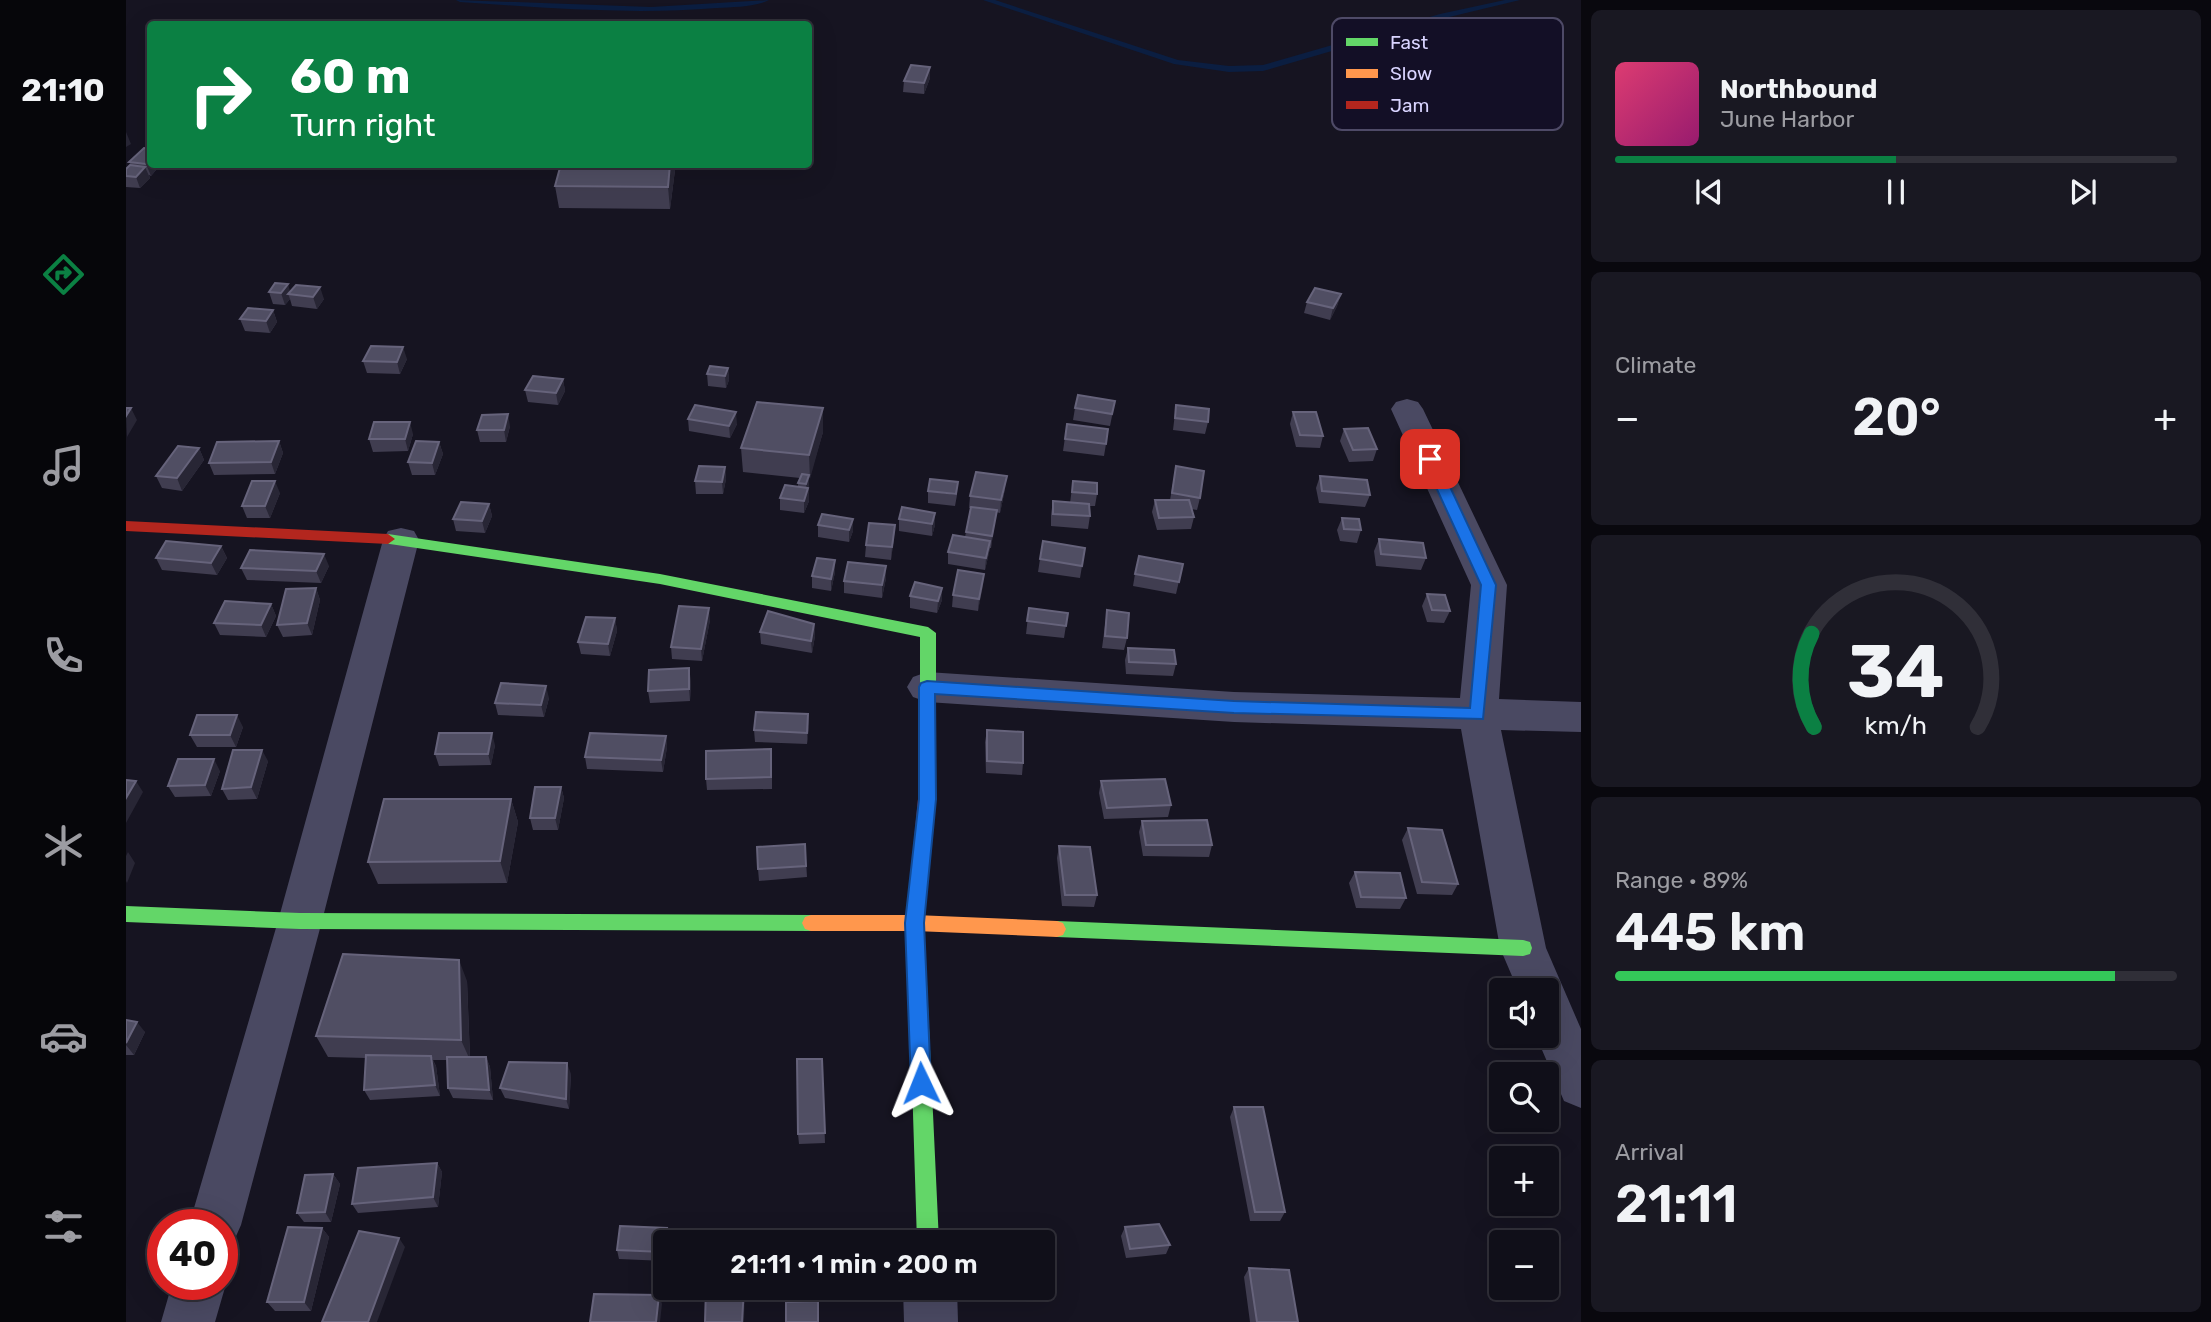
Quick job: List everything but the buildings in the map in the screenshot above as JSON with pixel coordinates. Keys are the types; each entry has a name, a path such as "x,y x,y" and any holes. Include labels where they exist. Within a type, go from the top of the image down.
{"street":[{"path":"1407,409 1489,585 1478,715 1523,948 1536,978"},
{"path":"126,526 401,540 660,579 928,633 928,799 915,923 928,1230"},
{"path":"219,1209 300,921 401,540"},
{"path":"927,687 1234,707 1581,717"},
{"path":"126,914 300,921 915,923 1523,948"},
{"path":"1559,1033 1581,1085"},
{"path":"188,1322 194,1300"},
{"path":"930,1300 931,1322"}],"waterway":[{"path":"460,0 613,9 689,8 765,0"},
{"path":"987,0 1177,62 1229,69 1263,68 1332,48"},
{"path":"1436,18 1516,0"}],"traffic: fast":[{"path":"388,539 660,579 928,633 928,699"},
{"path":"126,914 300,921 811,923"},
{"path":"1057,929 1523,948"},
{"path":"918,985 928,1230"}],"traffic: slow":[{"path":"811,923 915,923 1057,929"}],"traffic: jam":[{"path":"126,526 388,539"},
{"path":"918,985 915,923 927,799 928,699"}],"route":[{"path":"921,1083 915,923 928,799 927,687 1234,707 1478,715 1489,585 1430,459"}]}
